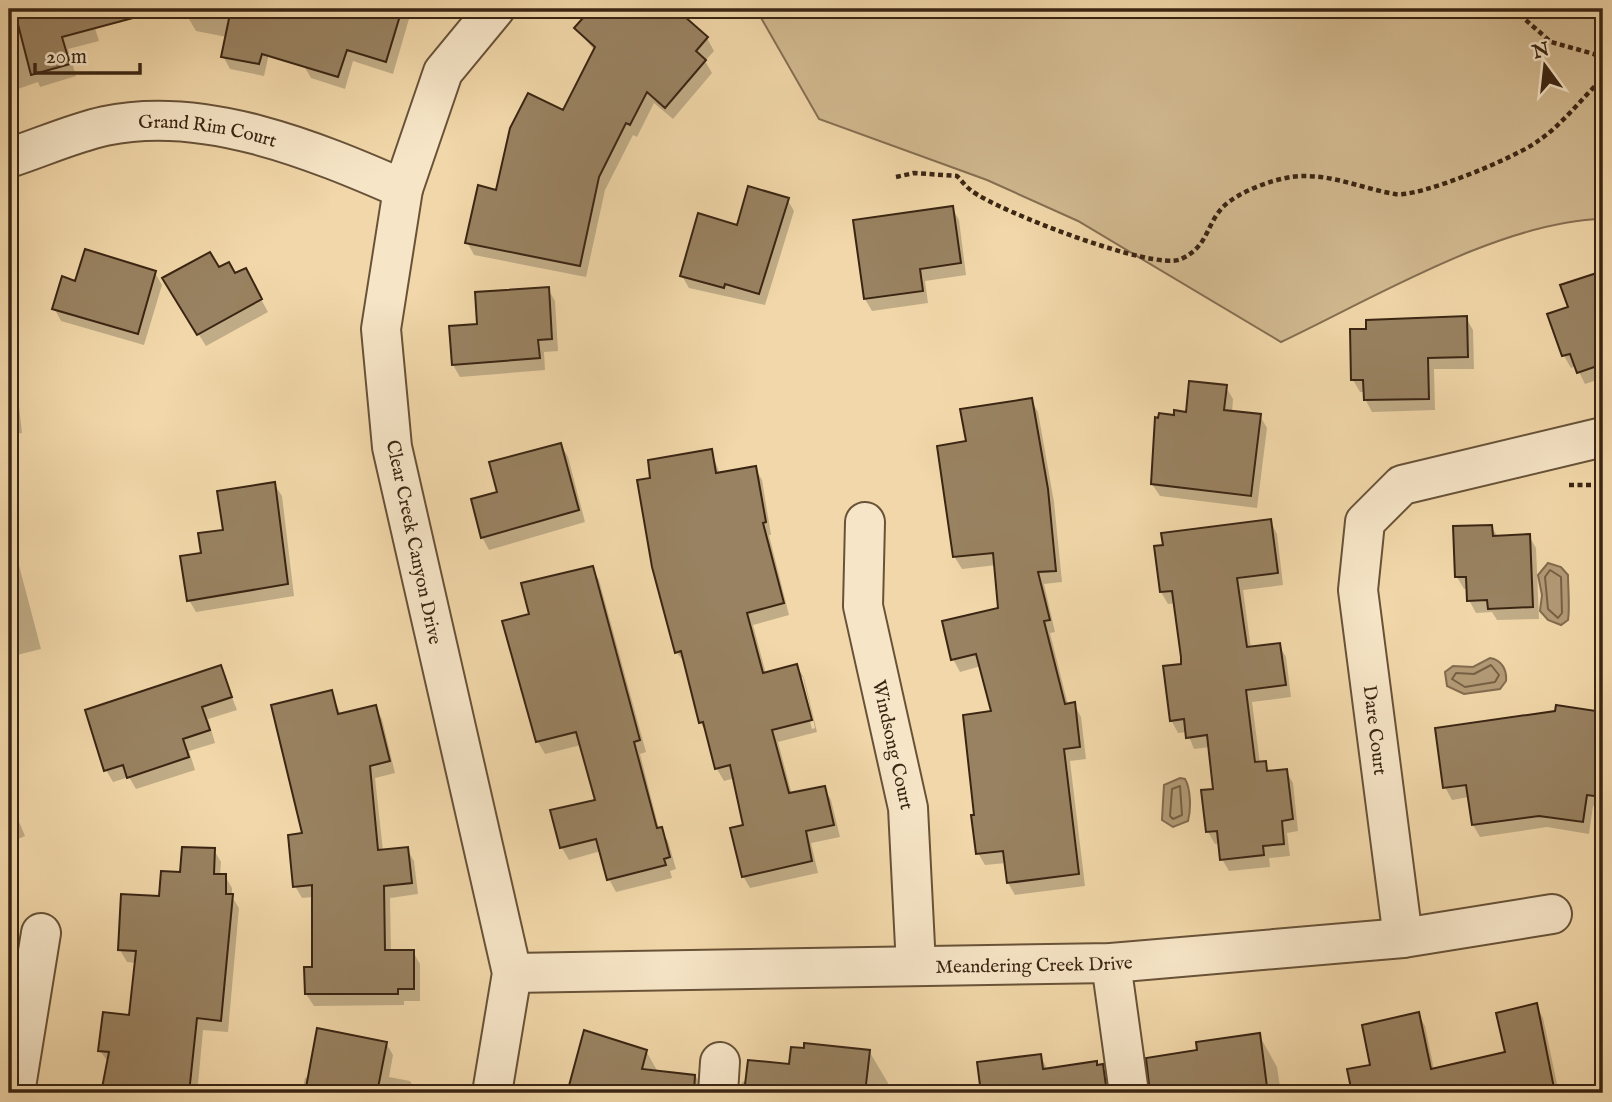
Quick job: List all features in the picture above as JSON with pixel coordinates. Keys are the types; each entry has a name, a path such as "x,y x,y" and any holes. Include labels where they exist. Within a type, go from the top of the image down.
{"street":[{"name":"Clear Creek Canyon Drive","path":"492,1093 512,973 392,447 381,329 403,189 443,72 495,9"},
{"name":"Grand Rim Court","path":"9,158 106,126 192,120 325,155 403,189"},
{"name":"Dare Court","path":"1403,938 1358,590 1365,522 1402,485 1513,461 1603,437"},
{"name":"Windsong Court","path":"864,522 863,606 908,808 916,967"},
{"name":"Meandering Creek Drive","path":"512,973 1111,963 1403,938 1552,914"},
{"path":"15,1093 41,933"},
{"path":"1111,963 1129,1093"}],"path":[{"path":"1513,9 1551,42 1594,54 1603,62"},
{"path":"895,177 914,173 957,176 971,191 1012,212 1082,240 1148,260 1178,261 1201,247 1223,207 1247,192 1290,177 1335,177 1398,195 1436,186 1515,156 1540,140 1603,78 1603,71"}],"shaded area":[{"path":"756,9 1603,9 1603,219 1564,223 1481,247 1397,284 1281,342 1078,221 987,180 819,119"}],"water":[{"path":"1548,563 1561,567 1568,575 1568,620 1561,625 1548,620 1540,611 1542,595 1538,575"},
{"path":"1490,658 1501,663 1505,669 1506,681 1500,689 1464,694 1447,686 1445,672 1453,666 1473,667"},
{"path":"1180,778 1185,779 1188,788 1189,816 1188,821 1173,827 1162,820 1164,785"}],"building":[{"path":"14,9 132,9 133,18 62,37 70,64 31,75"},
{"path":"231,9 402,9 386,62 347,50 338,77 262,54 259,64 221,57"},
{"path":"591,9 676,9 708,37 696,51 706,60 665,108 647,92 630,125 626,123 599,177 580,266 465,243 478,185 496,190 510,128 528,93 563,110 595,47 574,28"},
{"path":"748,186 789,198 759,294 725,284 724,288 680,276 698,213 737,225"},
{"path":"953,206 961,263 920,269 923,291 864,299 853,220"},
{"path":"85,249 156,271 138,334 52,309 62,276 75,281"},
{"path":"210,252 219,267 229,262 235,273 246,268 262,299 197,335 162,278"},
{"path":"1603,271 1603,364 1577,373 1570,354 1562,356 1547,314 1568,307 1560,285"},
{"path":"549,287 552,339 538,340 540,358 452,365 449,326 477,324 475,292"},
{"path":"1467,316 1468,357 1428,358 1429,399 1364,400 1363,380 1351,380 1350,329 1366,329 1366,320"},
{"path":"1189,381 1227,385 1224,410 1261,414 1251,496 1151,484 1155,417 1158,418 1159,413 1174,415 1174,410 1186,412"},
{"path":"1032,398 1048,489 1056,571 1038,572 1050,620 1044,621 1065,704 1075,702 1080,747 1064,749 1079,874 1007,883 1003,851 976,854 971,815 974,815 963,715 991,711 976,654 951,660 942,621 998,608 993,553 953,557 937,446 966,441 960,409"},
{"path":"561,443 579,510 481,538 471,499 497,492 489,462"},
{"path":"712,449 716,473 756,466 766,522 763,523 784,603 747,613 763,673 797,664 812,720 772,730 789,793 825,786 834,825 806,831 812,861 742,877 730,828 743,825 730,765 715,769 703,722 699,723 681,651 675,653 652,567 637,480 650,478 648,460"},
{"path":"275,482 288,584 187,601 180,556 201,553 198,533 223,530 217,491"},
{"path":"1271,519 1278,573 1237,578 1247,647 1280,643 1286,685 1246,690 1255,762 1266,761 1267,771 1287,769 1293,819 1282,821 1284,844 1263,846 1264,855 1220,860 1217,831 1206,832 1201,790 1213,789 1207,735 1186,738 1184,719 1170,721 1163,666 1181,664 1181,657 1172,591 1160,592 1154,546 1163,545 1161,533"},
{"path":"1492,525 1493,536 1530,534 1533,607 1488,609 1487,600 1467,601 1466,577 1455,577 1453,526"},
{"path":"593,566 640,740 634,742 657,828 662,827 670,857 664,859 666,865 607,880 596,839 560,848 550,810 595,800 576,732 536,742 502,621 529,614 521,583"},
{"path":"221,665 232,697 202,707 210,730 183,739 189,757 127,778 123,765 104,771 85,710"},
{"path":"332,690 338,714 376,705 390,761 370,766 378,850 408,847 412,883 384,886 385,950 414,950 414,989 398,989 398,994 305,994 304,967 312,967 312,885 293,887 288,835 302,833 271,705"},
{"path":"1556,705 1603,712 1603,797 1587,795 1583,822 1539,816 1472,825 1466,785 1443,788 1435,728 1555,711"},
{"path":"182,847 215,848 214,874 226,874 226,894 233,894 221,1021 197,1018 189,1093 101,1093 109,1052 98,1051 103,1012 129,1015 136,951 118,950 121,894 159,896 161,871 180,872"},
{"path":"1537,1003 1555,1093 1352,1093 1347,1069 1370,1065 1362,1025 1419,1012 1431,1069 1505,1052 1496,1013"},
{"path":"317,1028 387,1042 377,1093 305,1093"},
{"path":"584,1030 647,1050 642,1069 695,1075 694,1093 567,1093"},
{"path":"1260,1033 1267,1087 1261,1088 1262,1093 1150,1093 1146,1058 1197,1050 1196,1042"},
{"path":"804,1043 870,1050 865,1093 744,1093 748,1060 789,1064 791,1047 804,1048"},
{"path":"1041,1054 1043,1069 1097,1061 1097,1065 1103,1064 1107,1093 981,1093 977,1062"}]}
